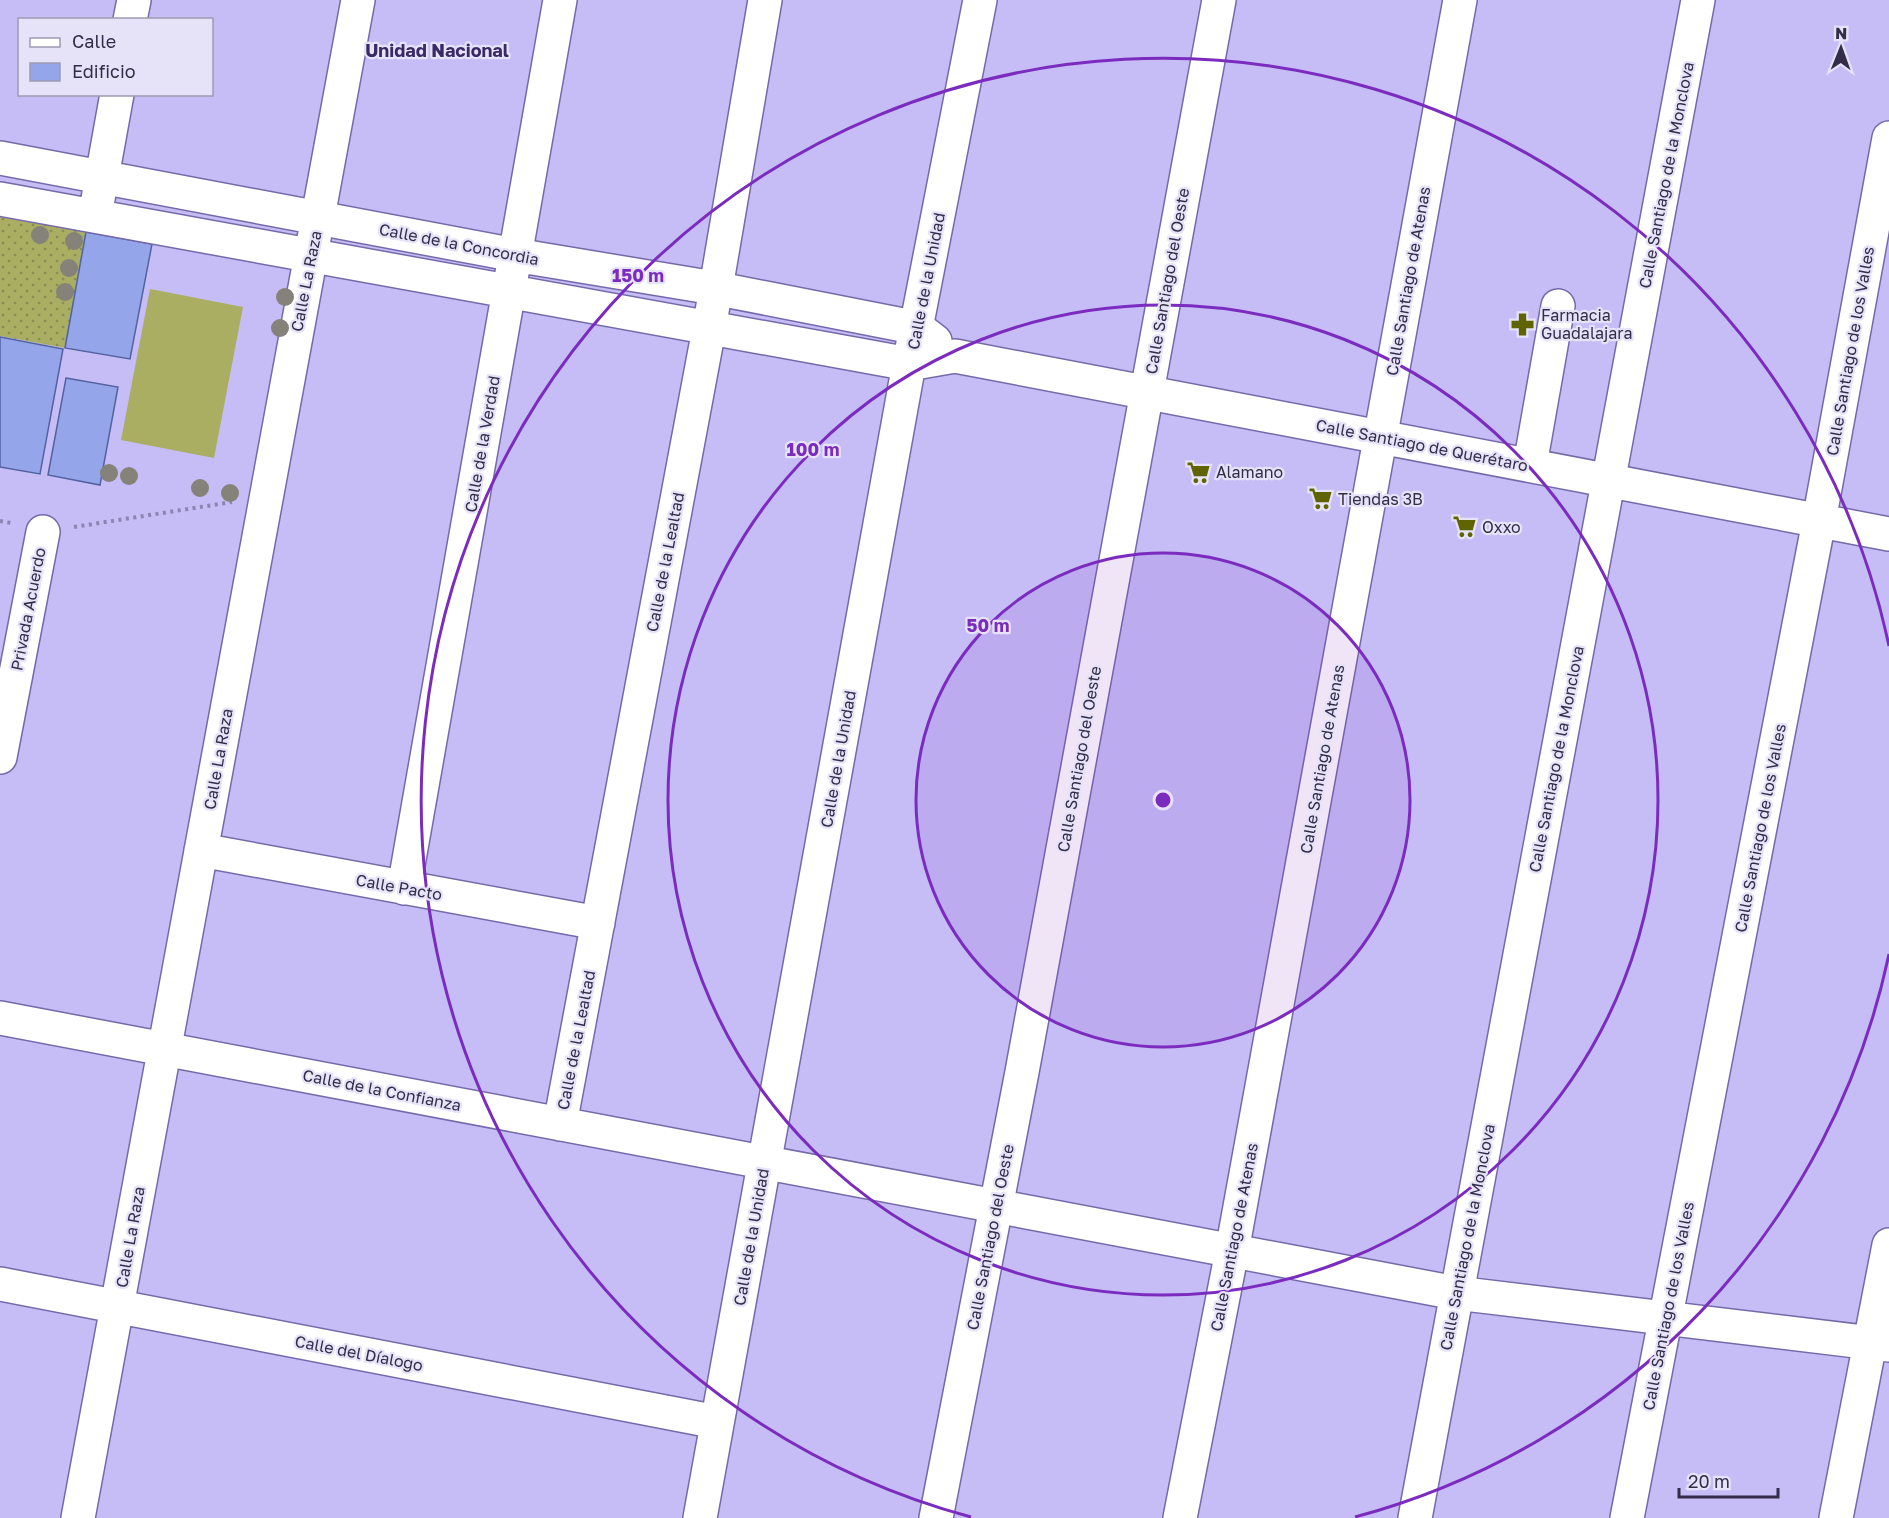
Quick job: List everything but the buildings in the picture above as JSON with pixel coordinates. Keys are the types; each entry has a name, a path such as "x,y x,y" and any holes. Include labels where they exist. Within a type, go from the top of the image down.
{"street":[{"path":"130,18 134,0"},
{"name":"Calle La Raza","path":"78,1518 358,0"},
{"name":"Calle de la Verdad","path":"404,888 560,0"},
{"name":"Calle de la Lealtad","path":"560,1124 709,329 714,288 765,0"},
{"name":"Calle de la Unidad","path":"700,1518 909,364 918,328 980,0"},
{"name":"Calle Santiago del Oeste","path":"936,1518 996,1206 1219,0"},
{"name":"Calle Santiago de Atenas","path":"1180,1518 1232,1251 1460,0"},
{"name":"Calle Santiago de la Monclova","path":"1415,1518 1698,0"},
{"path":"95,217 117,96"},
{"name":"Calle Santiago de los Valles","path":"1627,1518 1819,520 1889,138"},
{"name":"Calle de la Concordia","path":"0,158 515,255 714,288 918,328"},
{"path":"0,199 909,364"},
{"path":"1530,465 1558,306"},
{"name":"Calle Santiago de Querétaro","path":"918,328 955,356"},
{"name":"Calle Santiago de Querétaro","path":"909,364 955,356 1889,534"},
{"name":"Privada Acuerdo","path":"0,757 43,532"},
{"name":"Calle Pacto","path":"201,850 598,922"},
{"name":"Calle de la Confianza","path":"0,1018 1456,1293 1880,1344"},
{"path":"1836,1518 1880,1344 1889,1245"},
{"name":"Calle del Díalogo","path":"0,1284 717,1422"}],"path":[{"path":"0,520 43,532 266,497"}],"green space":[{"path":"0,217 86,232 65,348 0,336"},
{"path":"150,289 243,307 214,458 121,440"}],"place":[{"name":"Farmacia Guadalajara","path":"1523,324"},
{"name":"Alamano","path":"1198,472"},
{"name":"Tiendas 3B","path":"1320,499"},
{"name":"Oxxo","path":"1464,527"}],"district":[{"name":"Unidad Nacional","path":"437,51"}]}
